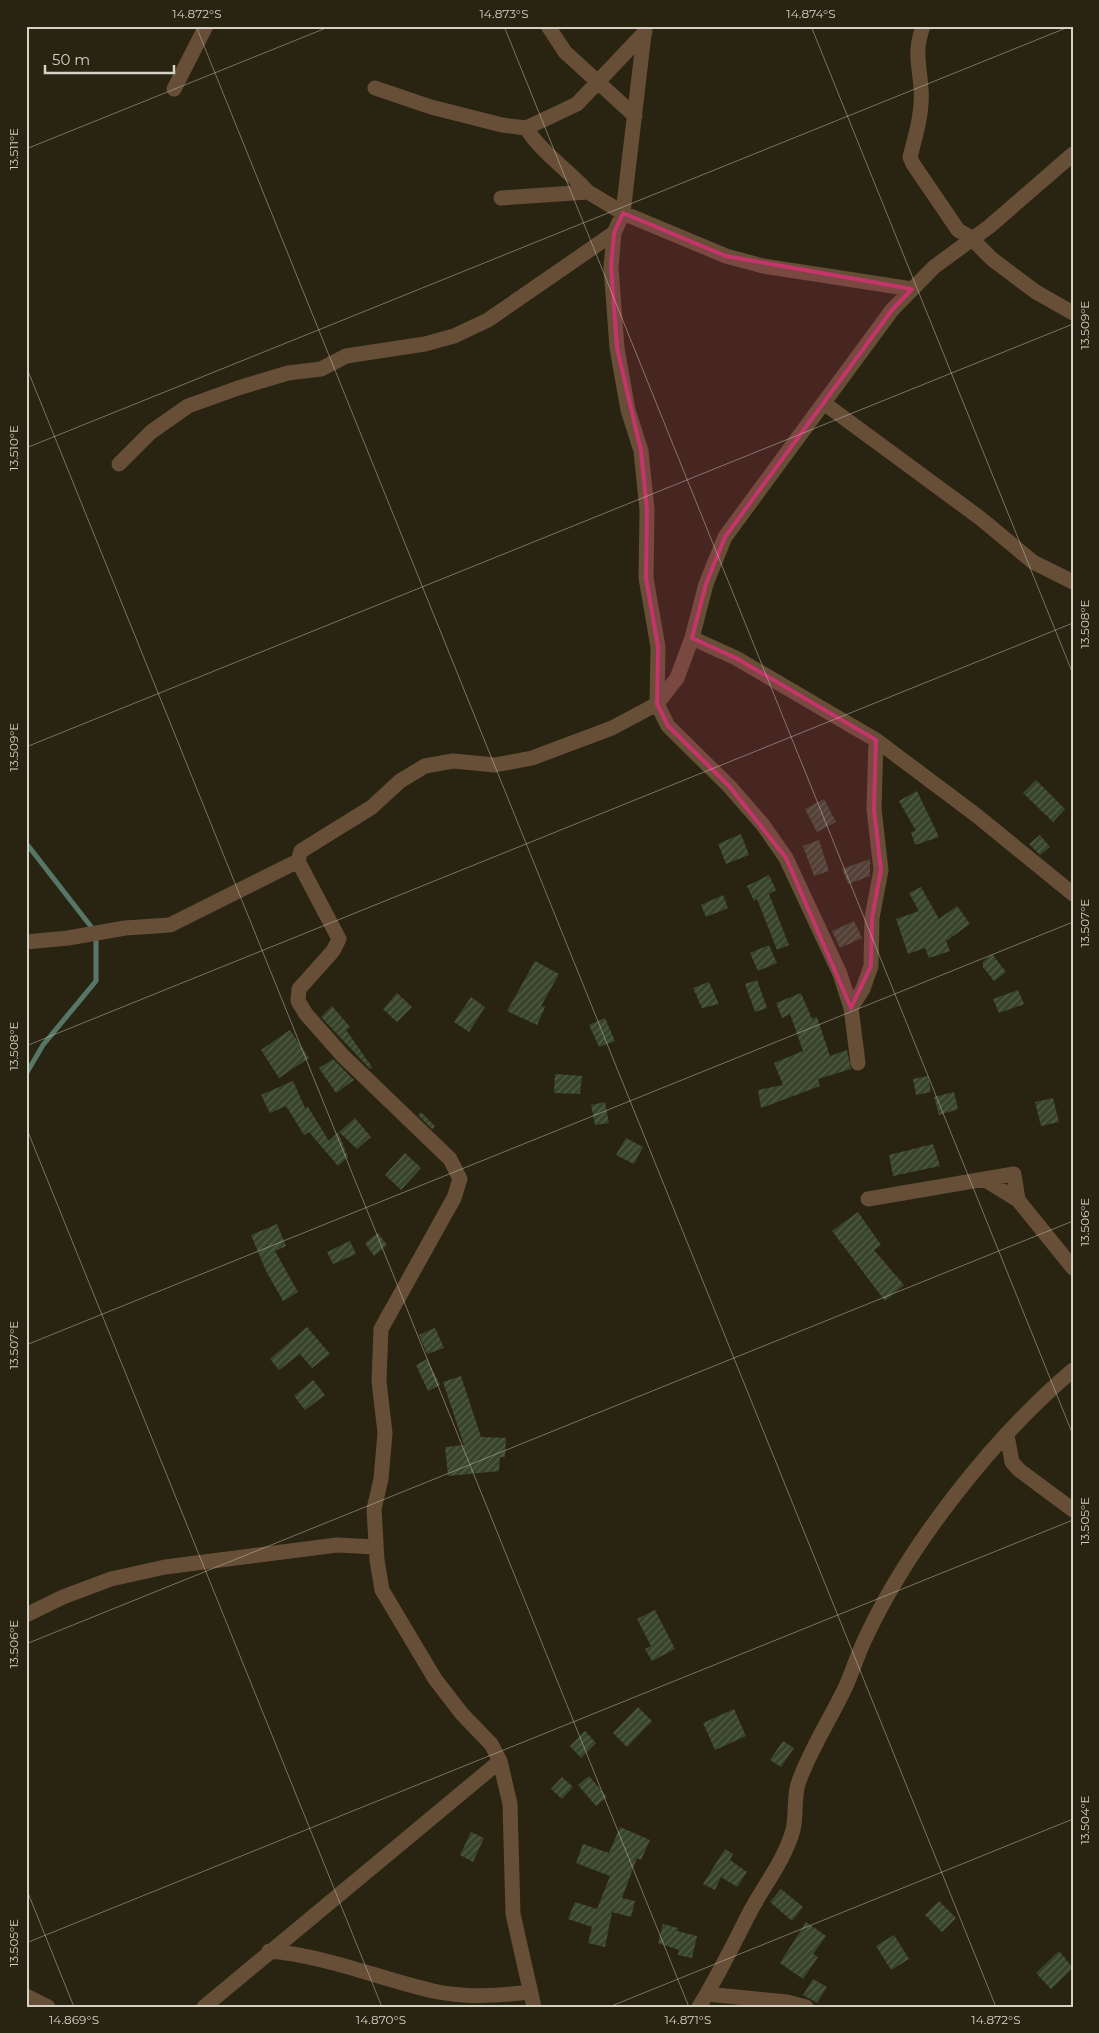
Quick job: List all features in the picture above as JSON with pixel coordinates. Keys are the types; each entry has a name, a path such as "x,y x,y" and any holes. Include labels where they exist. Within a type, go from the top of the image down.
{"street":[{"path":"174,89 206,26"},
{"path":"548,26 565,52 635,116"},
{"path":"923,26 916,46 921,88 920,111 910,157 946,215 958,230 971,238 992,259 1036,292 1073,313"},
{"path":"375,88 431,107 502,125 526,128 577,104 645,29"},
{"path":"645,29 622,213 614,233 611,267 617,348 628,410 642,461 647,510 646,578 658,647 657,704 668,726 729,786 763,825 786,858 840,974 851,1008 858,1063"},
{"path":"526,128 535,142 588,192 622,213 726,256 762,266 912,289"},
{"path":"534,2007 529,1992 513,1914 510,1804 500,1762 491,1744 462,1714 435,1680 382,1590 376,1547 374,1509 381,1479 385,1433 379,1381 381,1329 454,1198 460,1179 450,1159 343,1056 306,1014 298,1001 299,989 333,951 339,940 298,861 301,851 372,807 400,781 425,766 454,761 495,765 532,758 612,728 657,704 677,678 692,638 706,584 725,537 825,404 892,310 934,267 971,238 990,226 1073,154"},
{"path":"502,198 588,192"},
{"path":"118,464 151,432 188,406 288,373 321,369 346,356 426,344 454,336 488,320 614,233"},
{"path":"825,404 980,518 1033,562 1073,582"},
{"path":"692,638 736,658 876,740 976,814 1073,894"},
{"path":"851,1008 863,989 871,966 872,918 880,870 874,809 876,740"},
{"path":"26,942 68,938 125,928 170,925 298,861"},
{"path":"868,1199 1014,1174 1018,1200 1073,1268"},
{"path":"806,2007 786,2002 703,2000 780,1862 793,1830 798,1783 846,1685 870,1629 921,1540 1039,1398 1073,1370"},
{"path":"1007,1435 1012,1462 1018,1470 1073,1510"},
{"path":"26,1614 63,1596 111,1579 165,1567 337,1545 376,1547"},
{"path":"204,2007 268,1951 500,1762"},
{"path":"291,1932 302,1954"},
{"path":"268,1951 302,1954 434,1991 488,1997 529,1992"},
{"path":"26,1996 48,2007"}],"highlighted area":[{"path":"623,213 726,256 912,289 892,310 725,537 706,584 692,638 736,658 876,740 874,809 881,870 872,918 871,966 851,1008 786,858 729,786 668,726 657,704 658,647 646,578 647,510 641,451 617,348 611,267 614,233"}],"building":[{"path":"1036,780 1065,809 1053,822 1023,793"},
{"path":"917,791 939,837 915,845 911,832 916,831 899,801"},
{"path":"824,799 836,822 817,832 805,809"},
{"path":"741,834 749,855 726,864 718,844"},
{"path":"1040,835 1050,847 1040,855 1029,844"},
{"path":"819,840 829,871 814,876 803,846"},
{"path":"870,859 870,876 848,884 842,869"},
{"path":"769,875 776,890 769,894 789,945 777,950 757,899 754,901 747,886"},
{"path":"921,887 939,919 957,906 970,924 946,941 950,951 929,958 925,948 908,954 896,919 919,911 909,893"},
{"path":"723,895 728,908 706,917 701,905"},
{"path":"854,921 862,938 840,948 832,931"},
{"path":"769,945 777,963 758,971 750,953"},
{"path":"992,954 1006,972 994,981 983,967 983,962"},
{"path":"535,961 559,974 541,1006 545,1007 537,1025 507,1011"},
{"path":"757,980 767,1008 755,1012 745,984"},
{"path":"709,982 719,1004 702,1008 693,988"},
{"path":"1018,990 1024,1004 999,1013 993,999"},
{"path":"397,993 412,1007 397,1022 383,1009"},
{"path":"801,993 812,1019 817,1017 830,1056 847,1050 851,1069 818,1079 820,1086 761,1108 758,1090 783,1085 774,1063 803,1051 790,1014 782,1018 776,1003"},
{"path":"471,997 485,1007 469,1032 454,1022"},
{"path":"332,1006 350,1027 346,1030 372,1067 370,1069 321,1017"},
{"path":"605,1018 615,1041 599,1047 589,1025"},
{"path":"290,1030 309,1058 279,1078 261,1050"},
{"path":"333,1059 354,1080 336,1093 319,1068"},
{"path":"555,1074 582,1076 580,1094 554,1093"},
{"path":"928,1076 931,1092 916,1095 913,1079"},
{"path":"293,1081 305,1108 308,1107 329,1141 338,1132 348,1157 338,1166 309,1132 304,1135 286,1106 270,1113 261,1095"},
{"path":"954,1092 958,1109 939,1115 934,1097"},
{"path":"1053,1098 1059,1122 1041,1126 1035,1102"},
{"path":"605,1102 609,1123 595,1125 591,1105"},
{"path":"421,1112 435,1126 432,1129 418,1115"},
{"path":"355,1118 371,1137 357,1149 339,1132"},
{"path":"626,1138 643,1147 634,1164 616,1155"},
{"path":"933,1144 940,1166 893,1176 889,1155"},
{"path":"405,1153 421,1168 401,1190 385,1175"},
{"path":"858,1212 881,1245 874,1250 904,1285 885,1301 832,1231"},
{"path":"277,1224 286,1246 275,1251 298,1292 283,1301 266,1271 251,1235"},
{"path":"378,1233 387,1245 374,1256 365,1243"},
{"path":"350,1241 356,1254 333,1264 327,1252"},
{"path":"307,1327 330,1354 312,1368 300,1354 279,1370 270,1359"},
{"path":"435,1328 444,1348 427,1354 419,1335"},
{"path":"427,1359 440,1385 428,1391 416,1365"},
{"path":"461,1376 481,1437 506,1438 505,1457 500,1457 499,1471 448,1476 445,1447 464,1445 443,1382"},
{"path":"313,1380 325,1395 305,1410 294,1396"},
{"path":"655,1610 675,1649 652,1661 645,1649 651,1646 637,1619"},
{"path":"638,1707 652,1721 627,1747 613,1733"},
{"path":"734,1709 746,1736 715,1750 703,1723"},
{"path":"585,1731 596,1743 581,1758 570,1746"},
{"path":"783,1741 794,1748 781,1767 770,1760"},
{"path":"589,1776 607,1797 596,1806 578,1785"},
{"path":"562,1777 573,1787 562,1799 551,1789"},
{"path":"620,1827 650,1840 641,1860 637,1858 622,1898 635,1901 631,1917 612,1912 605,1947 588,1943 592,1927 568,1919 575,1902 597,1909 610,1876 576,1863 583,1844 609,1853"},
{"path":"471,1832 484,1838 473,1862 460,1855"},
{"path":"725,1849 733,1854 730,1860 747,1872 737,1887 721,1877 715,1890 703,1884"},
{"path":"781,1889 803,1907 792,1921 770,1902"},
{"path":"939,1901 956,1918 942,1932 925,1915"},
{"path":"806,1922 826,1936 813,1954 818,1957 803,1979 780,1963"},
{"path":"663,1924 678,1928 677,1931 697,1936 692,1958 678,1955 679,1950 658,1943"},
{"path":"894,1935 909,1959 891,1970 876,1946"},
{"path":"1059,1951 1073,1968 1051,1989 1036,1973"},
{"path":"813,1979 827,1987 817,2003 803,1995"}],"waterway":[{"path":"26,843 96,933 96,981 43,1045 26,1074"}]}
